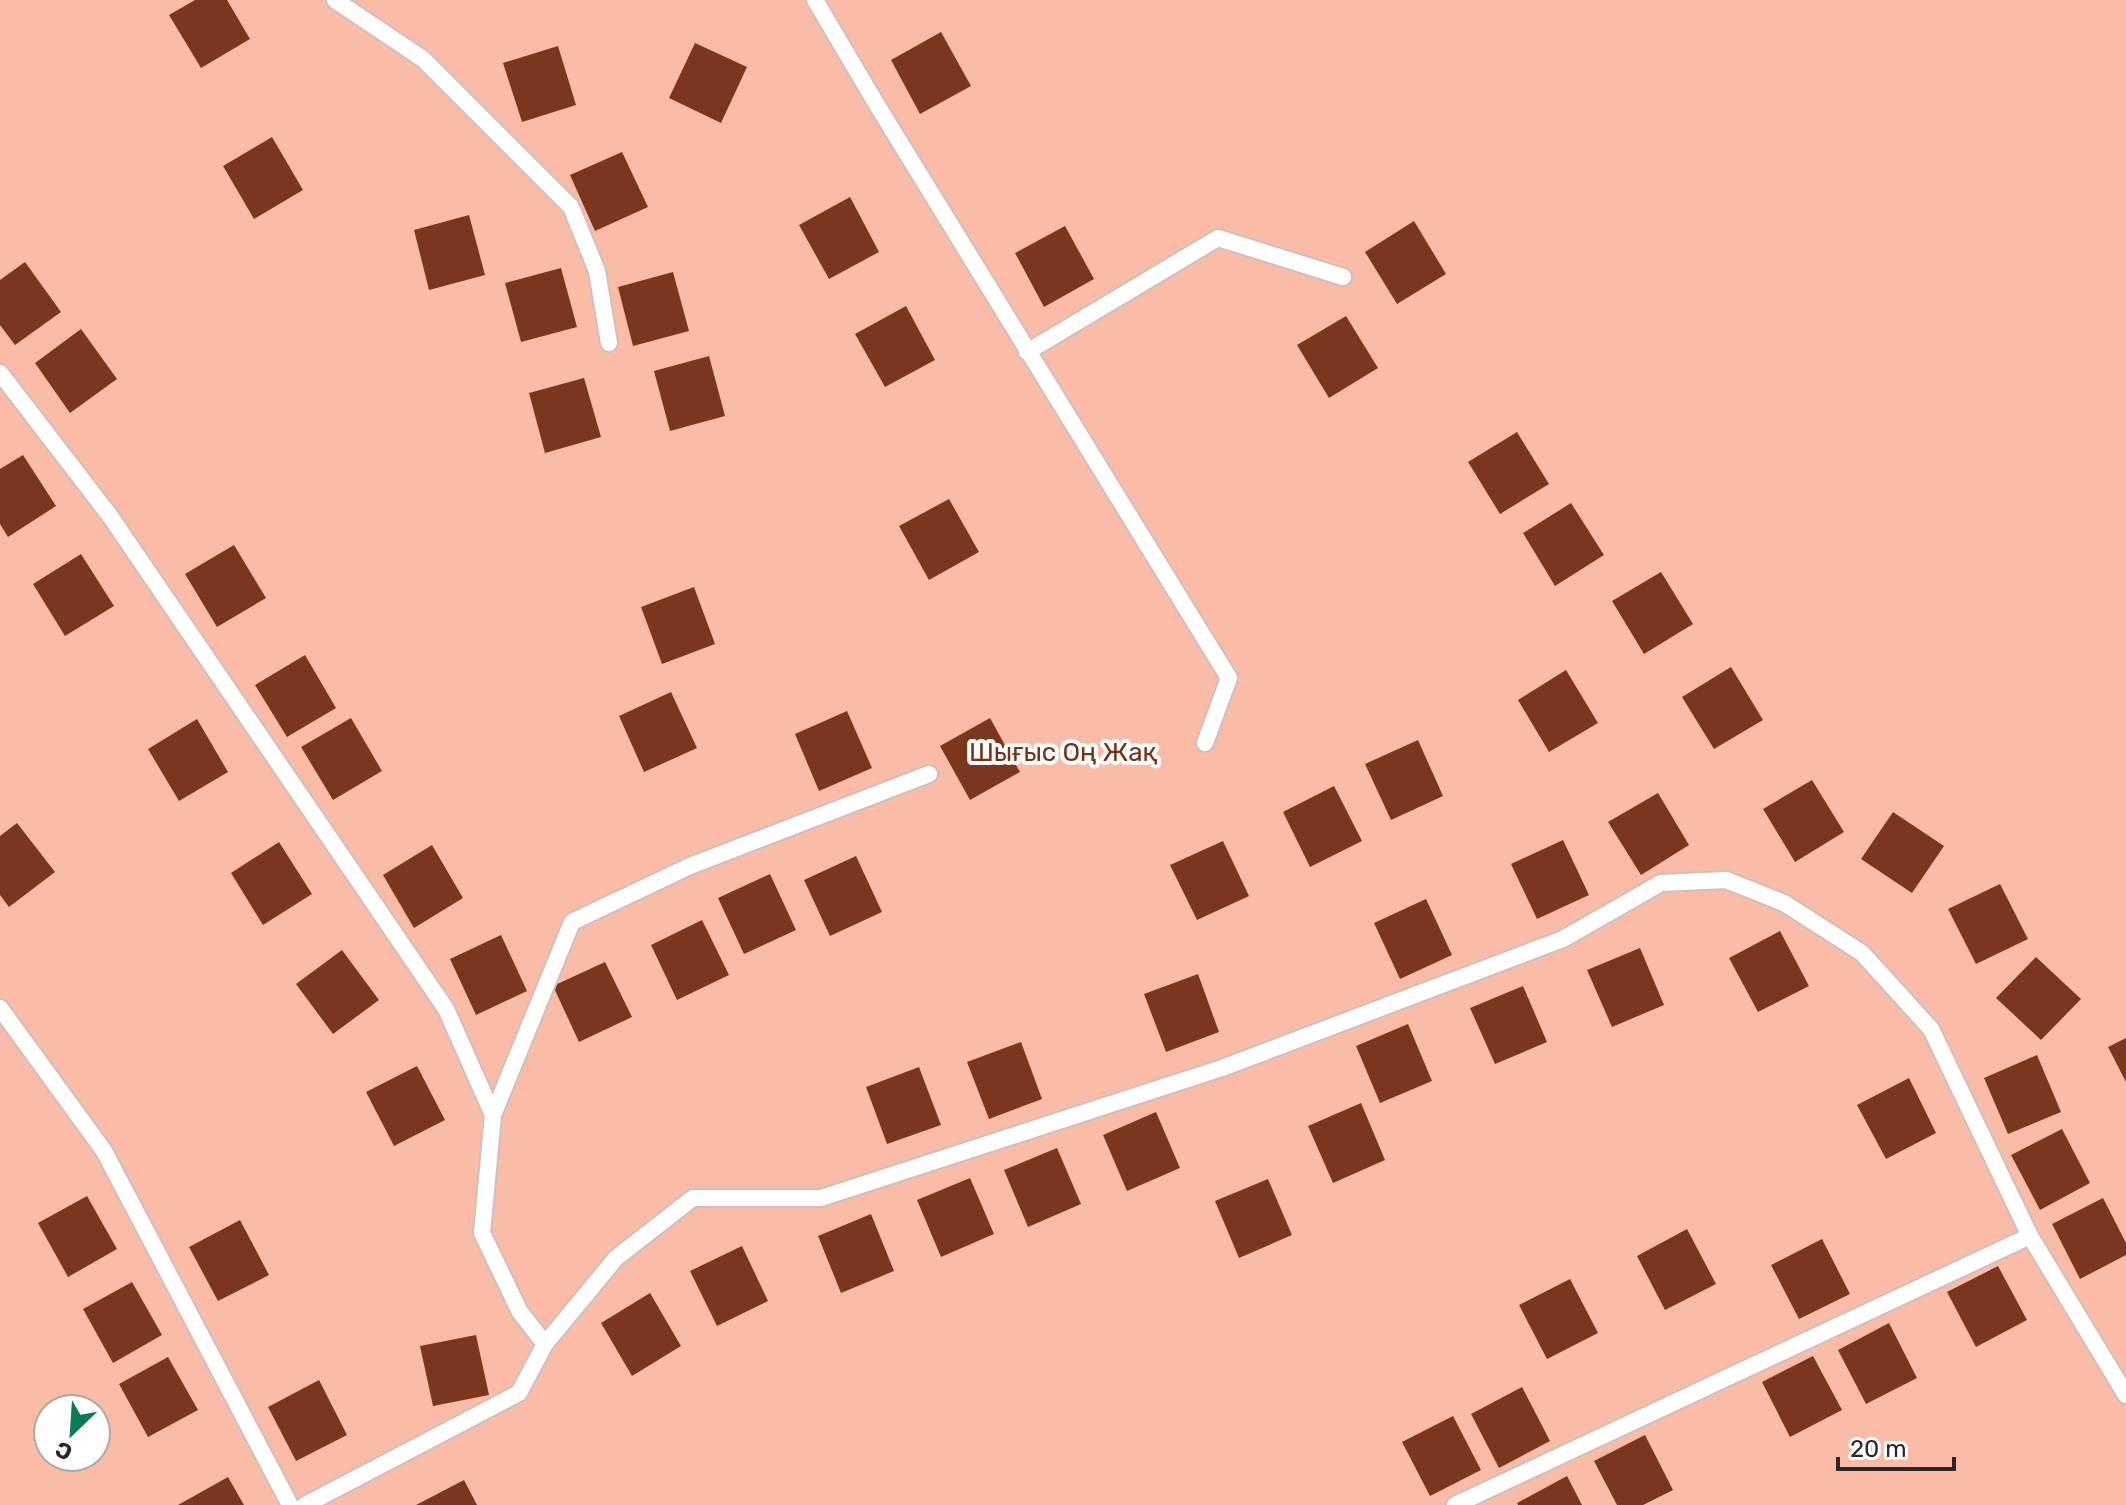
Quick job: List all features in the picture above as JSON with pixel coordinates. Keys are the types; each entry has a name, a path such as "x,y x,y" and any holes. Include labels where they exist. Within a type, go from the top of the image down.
{"lane":[{"path":"335,0 423,59 571,207 597,271 609,343"},
{"path":"815,0 1027,352 1229,678 1205,743"},
{"path":"1027,352 1218,238 1343,277"},
{"path":"0,373 110,516 446,1009 493,1115"},
{"path":"545,1344 520,1312 482,1233 493,1115 572,922 690,866 929,774"},
{"path":"305,1505 519,1393 545,1344 616,1258 693,1198 821,1198 1222,1068 1563,939 1661,883 1726,880 1784,903 1862,953 1931,1029 2030,1236 2126,1395"},
{"path":"0,1008 104,1151 290,1505"},
{"path":"1455,1505 2030,1236"}],"green space":[{"name":"Шығыс Оң Жақ","path":"0,0 2126,0 2126,1505 0,1505"}],"building":[{"path":"195,0 227,0 250,39 201,68 169,15"},
{"path":"941,32 971,86 920,114 891,60"},
{"path":"695,43 747,67 721,123 669,98"},
{"path":"558,46 576,105 522,122 503,63"},
{"path":"272,137 303,190 254,219 223,166"},
{"path":"622,152 648,207 595,231 570,175"},
{"path":"850,197 879,252 829,279 799,225"},
{"path":"469,215 485,275 429,290 414,230"},
{"path":"1414,221 1446,274 1397,304 1365,252"},
{"path":"1065,226 1094,279 1044,307 1015,253"},
{"path":"25,262 61,312 15,345 0,325 0,280"},
{"path":"561,268 577,327 521,342 505,283"},
{"path":"673,272 689,331 633,346 618,287"},
{"path":"906,306 935,360 885,387 855,334"},
{"path":"1346,316 1378,368 1329,398 1297,345"},
{"path":"81,329 117,379 70,413 35,363"},
{"path":"709,356 725,416 670,431 654,371"},
{"path":"584,378 601,437 545,453 529,393"},
{"path":"1517,432 1549,484 1500,514 1468,462"},
{"path":"23,455 56,506 8,537 0,524 0,469"},
{"path":"949,499 979,552 929,580 899,526"},
{"path":"1571,503 1604,555 1555,586 1523,533"},
{"path":"234,545 266,598 217,627 185,574"},
{"path":"81,554 114,606 65,636 33,584"},
{"path":"1661,572 1693,624 1644,654 1612,601"},
{"path":"694,587 715,644 662,664 641,607"},
{"path":"305,655 336,708 287,737 255,685"},
{"path":"1731,667 1763,720 1714,749 1682,697"},
{"path":"1566,670 1598,723 1549,752 1518,700"},
{"path":"671,692 697,748 644,772 619,716"},
{"path":"847,711 872,768 819,791 795,734"},
{"path":"351,718 382,771 333,800 301,747"},
{"path":"990,718 1020,772 970,800 940,746"},
{"path":"197,719 228,772 179,801 148,749"},
{"path":"1418,740 1443,796 1391,820 1365,764"},
{"path":"1812,780 1844,832 1795,862 1763,809"},
{"path":"1334,786 1362,841 1310,867 1283,812"},
{"path":"1658,793 1689,845 1641,875 1608,822"},
{"path":"1893,812 1944,846 1912,893 1861,859"},
{"path":"17,823 55,872 9,907 0,895 0,836"},
{"path":"1563,840 1589,895 1537,919 1511,864"},
{"path":"1223,841 1249,896 1197,920 1170,865"},
{"path":"279,842 312,894 263,925 231,873"},
{"path":"432,845 463,898 414,928 383,875"},
{"path":"856,856 882,912 830,936 804,880"},
{"path":"770,874 796,930 744,954 718,898"},
{"path":"2000,884 2028,939 1976,964 1948,909"},
{"path":"1426,899 1452,955 1400,979 1374,923"},
{"path":"702,920 729,975 677,1000 651,945"},
{"path":"1780,931 1809,986 1758,1012 1729,958"},
{"path":"501,935 527,991 476,1015 450,959"},
{"path":"1640,948 1664,1005 1612,1027 1587,970"},
{"path":"342,950 379,1000 333,1034 296,984"},
{"path":"2036,957 2081,999 2041,1040 1996,998"},
{"path":"605,962 632,1017 579,1042 553,986"},
{"path":"1198,974 1219,1032 1166,1052 1144,994"},
{"path":"1523,986 1547,1042 1495,1064 1470,1008"},
{"path":"1408,1024 1432,1081 1380,1103 1356,1046"},
{"path":"2126,1038 2126,1082 2108,1047"},
{"path":"1021,1042 1042,1099 989,1119 967,1062"},
{"path":"2037,1055 2061,1112 2008,1134 1984,1078"},
{"path":"417,1066 445,1120 394,1146 366,1092"},
{"path":"919,1067 941,1125 887,1144 866,1087"},
{"path":"1909,1078 1936,1133 1886,1159 1857,1105"},
{"path":"1361,1103 1385,1160 1333,1183 1308,1126"},
{"path":"1156,1112 1180,1168 1127,1191 1103,1135"},
{"path":"2062,1129 2090,1183 2040,1210 2011,1155"},
{"path":"1057,1148 1081,1204 1028,1227 1004,1170"},
{"path":"970,1178 994,1234 941,1257 917,1200"},
{"path":"1268,1179 1292,1235 1239,1258 1215,1201"},
{"path":"87,1196 117,1249 68,1277 38,1223"},
{"path":"2103,1198 2126,1243 2126,1255 2080,1279 2052,1224"},
{"path":"871,1214 894,1271 841,1293 818,1236"},
{"path":"240,1220 269,1275 218,1301 189,1247"},
{"path":"1687,1229 1716,1284 1665,1310 1637,1256"},
{"path":"1822,1239 1850,1294 1799,1319 1771,1265"},
{"path":"742,1246 768,1301 717,1326 690,1271"},
{"path":"1998,1266 2027,1320 1976,1347 1947,1292"},
{"path":"1570,1279 1598,1333 1547,1359 1519,1305"},
{"path":"132,1282 162,1335 113,1363 83,1309"},
{"path":"650,1293 681,1346 632,1376 601,1323"},
{"path":"1889,1323 1917,1378 1866,1404 1838,1350"},
{"path":"476,1335 489,1395 433,1406 420,1346"},
{"path":"1813,1356 1842,1410 1790,1437 1762,1382"},
{"path":"168,1357 198,1410 148,1437 119,1384"},
{"path":"319,1380 347,1435 296,1461 268,1407"},
{"path":"1522,1387 1550,1441 1499,1468 1471,1414"},
{"path":"1453,1416 1481,1470 1430,1496 1402,1442"},
{"path":"1645,1435 1673,1490 1643,1505 1617,1505 1594,1461"},
{"path":"1567,1476 1582,1505 1518,1505 1517,1503"},
{"path":"228,1477 244,1505 178,1505"},
{"path":"464,1480 477,1505 416,1505"}]}
